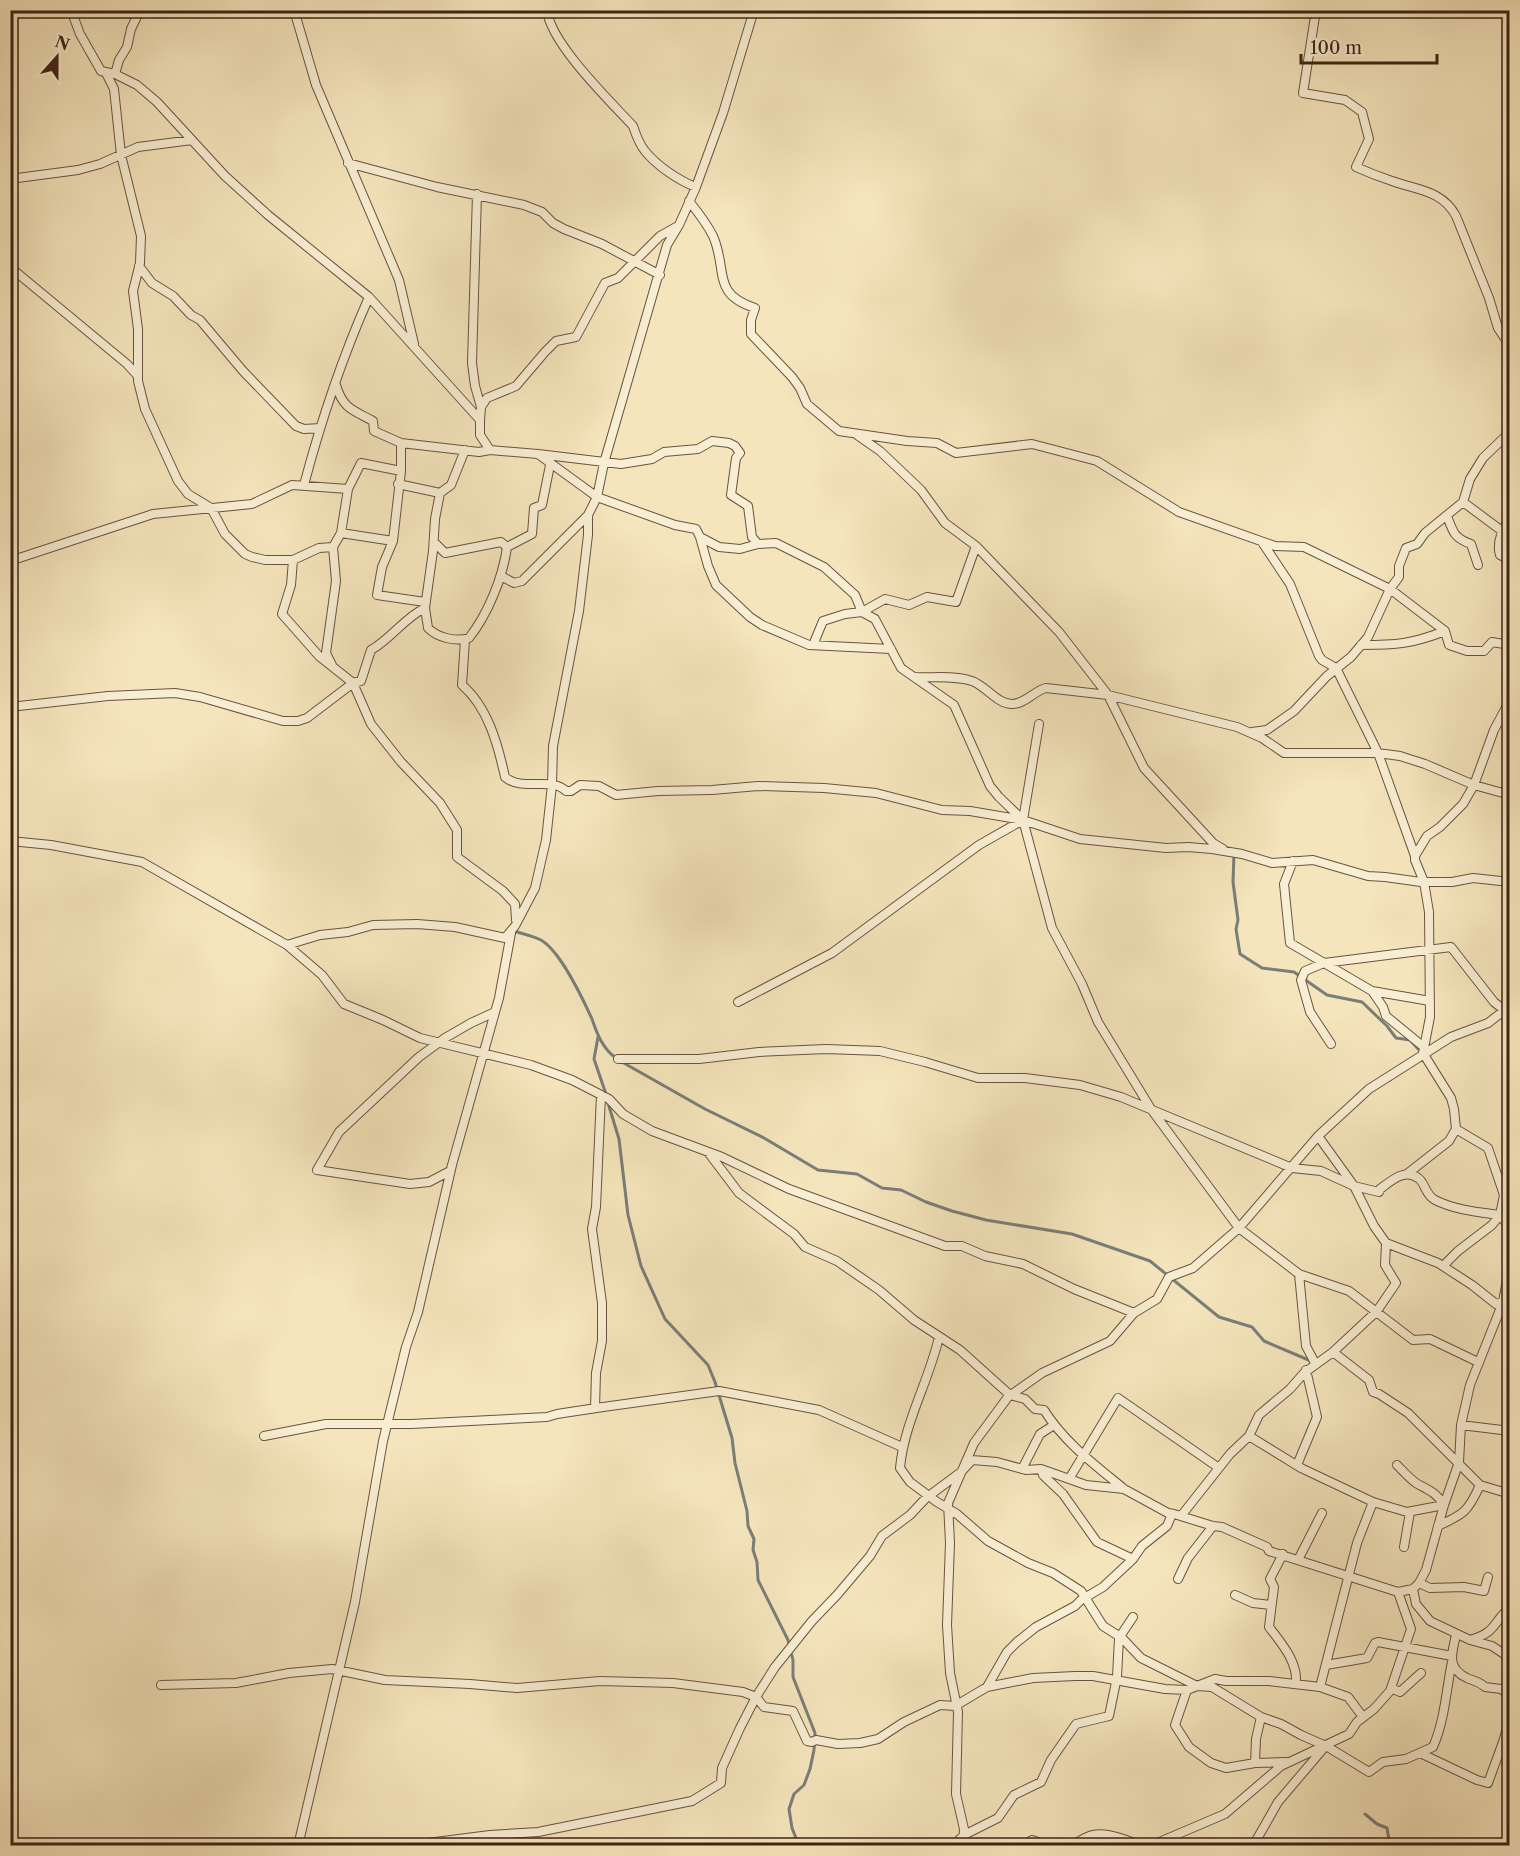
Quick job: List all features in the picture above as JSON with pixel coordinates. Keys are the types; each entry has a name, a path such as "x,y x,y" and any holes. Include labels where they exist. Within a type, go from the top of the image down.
{"street":[{"path":"10,30 14,10"},
{"path":"71,10 80,34 101,71 115,74 137,85 157,102 225,176 268,215 369,297 480,420"},
{"path":"115,74 119,60 127,47 131,28 140,10"},
{"path":"294,10 316,85 399,280 414,346"},
{"path":"547,10 551,25 579,68 633,126 645,151 681,181 696,187"},
{"path":"501,576 514,583 522,581 588,515 597,497 604,463 668,243 680,225 696,187 723,113 754,10"},
{"path":"1316,10 1303,93 1345,100 1362,112 1369,139 1356,166 1393,182 1426,190 1443,198 1456,216 1489,298 1498,328 1509,346"},
{"path":"106,73 114,89 120,155 140,228 139,266 133,291 138,329 137,375 146,409 182,488 211,508 221,529 245,554 265,560 293,560 319,548 333,547"},
{"path":"10,178 78,170 145,146 192,140"},
{"path":"348,163 437,187 477,194 537,210 564,229 602,244 660,274"},
{"path":"477,194 472,363 475,386 482,407 480,435 490,450"},
{"path":"689,201 713,237 726,289 740,303 755,308 751,320 751,334 800,387 807,404 839,431 937,443 956,453 1032,444 1097,461 1179,512 1275,546 1306,548 1390,589 1445,631 1449,645 1467,651 1484,651 1492,642 1509,645"},
{"path":"482,407 490,396 518,384 556,341 576,337 605,283 618,278 660,236 680,225"},
{"path":"139,266 152,283 173,296 191,315 200,320 243,371 296,426 304,429 320,428"},
{"path":"10,267 127,364 137,375"},
{"path":"304,485 320,428 351,339 369,297"},
{"path":"336,384 340,399 347,407 373,421 372,430 401,443 479,452 490,450 538,454 604,463 635,463 652,459 664,452 700,448 712,441 724,441 735,446 740,453 736,458 731,495 748,506 752,537 758,544"},
{"path":"1250,733 1267,730 1294,711 1368,637 1390,589 1399,577 1399,566 1406,548 1417,544 1425,533 1463,502 1470,479 1483,458 1509,432"},
{"path":"855,434 880,451 921,490 945,523 976,546 1059,632 1108,694 1144,768 1214,843 1227,852"},
{"path":"401,443 401,471 393,540 382,567 377,595 425,605"},
{"path":"465,450 450,485 440,493 425,605 430,630 439,636 465,640 470,638 501,576 507,547"},
{"path":"538,454 550,465 597,497 675,525 696,529 714,581 724,594 762,625 803,644 891,649"},
{"path":"335,670 326,653 336,581 333,547 341,533 348,489 362,463 401,471"},
{"path":"507,547 532,534 534,508 542,505 550,465"},
{"path":"398,483 440,493"},
{"path":"10,561 148,515 252,504 292,485 348,489"},
{"path":"1463,502 1502,531"},
{"path":"287,945 320,934 348,932 373,925 417,924 455,927 505,938 514,926 535,888 546,840 552,785 553,746 579,611 588,536 588,515"},
{"path":"1447,516 1459,540 1471,544 1478,565"},
{"path":"1509,517 1502,531 1499,551 1500,555 1509,560"},
{"path":"341,533 393,540"},
{"path":"700,537 719,547 740,549 758,544 776,543 822,566 855,595 862,612 875,619 897,664 954,705 990,786 1023,820"},
{"path":"434,542 445,553 501,542 507,547"},
{"path":"1262,542 1288,581 1322,660 1336,668 1378,753 1424,882 1429,912 1430,1001 1430,1017 1424,1051"},
{"path":"813,645 824,621 845,614 862,612 885,598 909,605 927,597 956,602 976,546"},
{"path":"293,560 291,585 282,614 335,670 353,683 371,724 401,762 440,803 457,830 457,857 502,891 515,904 514,926 495,1012 450,1171 418,1312 406,1347 388,1424 374,1488 355,1602 298,1845"},
{"path":"10,707 108,696 176,693 200,697 283,721 298,721 318,711 353,683 361,681 370,650 383,643 425,605"},
{"path":"1361,645 1400,645 1445,631"},
{"path":"465,640 462,685 480,704 499,750 505,777 508,780 530,785 560,786 568,792 580,785 599,786 613,795 755,786 824,788 876,793 942,810 970,811 1023,820 1080,839 1167,848 1188,847 1227,852 1272,863 1313,860 1368,876 1385,876 1424,882 1452,882 1473,878 1509,882"},
{"path":"914,677 970,680 985,687 1003,702 1011,704 1021,702 1040,689 1046,688 1108,694 1233,726 1288,754 1378,753 1418,761 1474,784 1509,795"},
{"path":"1415,856 1427,836 1440,827 1463,804 1474,784 1494,730 1509,700"},
{"path":"1039,724 1023,820 1052,928 1082,984 1098,1022 1151,1109 1239,1228 1299,1274 1349,1291 1413,1340 1430,1339 1478,1362"},
{"path":"738,1002 832,953 979,845 1023,820"},
{"path":"10,841 51,845 142,862 287,945 322,975 344,1004 420,1038 538,1067 572,1080 609,1100 623,1114 652,1131 708,1152 789,1189 945,1246 962,1246 985,1256 1023,1264 1074,1289 1134,1313"},
{"path":"1293,861 1284,884 1290,943 1372,991 1430,1001"},
{"path":"1331,1044 1310,1012 1301,980 1305,971 1324,963 1451,948 1494,1002 1507,1008"},
{"path":"618,1059 699,1059 826,1048 880,1051 978,1078 1025,1078 1080,1085 1121,1097 1292,1168 1321,1171 1354,1186 1379,1192 1380,1189 1398,1176 1407,1173 1449,1141 1456,1129 1451,1098 1424,1051 1386,1016 1372,991"},
{"path":"1507,1008 1509,1021"},
{"path":"963,1845 964,1835 956,1794 957,1705 950,1673 947,1626 950,1543 948,1503 974,1443 1010,1395 1042,1373 1110,1341 1134,1313 1157,1299 1168,1277 1193,1268 1239,1228 1318,1136 1369,1089 1424,1051 1451,1037 1488,1023 1507,1008"},
{"path":"450,1171 429,1182 410,1184 317,1170 339,1132 419,1057 471,1023 495,1012"},
{"path":"595,1408 596,1372 602,1341 602,1303 592,1229 596,1207 601,1095"},
{"path":"1443,1266 1458,1251 1492,1226 1500,1215 1504,1195 1488,1148 1456,1129"},
{"path":"1318,1136 1354,1186 1374,1226 1386,1243 1443,1266 1496,1304 1506,1303"},
{"path":"708,1152 739,1194 794,1234 805,1247 837,1262 871,1284 914,1320 960,1350 1010,1395 1025,1399 1035,1408 1044,1410 1054,1425 1084,1456 1124,1489 1156,1509 1222,1527 1244,1535 1267,1547 1269,1551 1398,1592 1416,1586 1464,1587 1484,1592 1488,1577"},
{"path":"1407,1173 1419,1178 1431,1198 1465,1210 1500,1215 1509,1228"},
{"path":"987,1687 1008,1652 1017,1642 1035,1627 1075,1606 1103,1587 1142,1546 1167,1526 1220,1468 1248,1436 1259,1415 1290,1389 1306,1370 1333,1352 1377,1311 1396,1283 1384,1264 1386,1243"},
{"path":"1407,1618 1416,1586 1426,1570 1459,1462 1461,1425 1470,1385 1478,1362 1506,1303 1509,1263"},
{"path":"1299,1274 1306,1346 1315,1363"},
{"path":"939,1336 933,1364 902,1447 900,1468 910,1482 988,1541 1028,1563 1053,1573 1081,1591 1103,1626 1120,1636 1141,1658 1197,1686 1212,1687 1261,1717 1326,1746 1369,1772 1383,1762 1406,1759 1433,1747 1440,1731 1441,1716 1446,1702 1446,1687 1456,1635"},
{"path":"1333,1352 1369,1380 1373,1392 1408,1413 1480,1485 1509,1494"},
{"path":"1297,1465 1317,1417 1306,1370"},
{"path":"264,1436 326,1424 411,1424 547,1417 719,1391 819,1410 902,1447"},
{"path":"1069,1479 1118,1398 1220,1468"},
{"path":"1022,1469 1041,1434 1054,1425"},
{"path":"1461,1425 1509,1431"},
{"path":"1248,1436 1297,1465 1373,1502 1410,1512 1444,1505"},
{"path":"404,1845 538,1832 692,1801 721,1783 722,1768 756,1697 775,1667 812,1621 870,1556 882,1535 910,1515 972,1460 997,1462 1022,1469 1041,1469 1088,1486 1124,1489"},
{"path":"1397,1465 1417,1483 1438,1495 1444,1505"},
{"path":"1041,1469 1043,1475 1063,1494 1097,1542 1133,1558"},
{"path":"1438,1526 1465,1512 1473,1502 1480,1485"},
{"path":"1320,1687 1358,1540 1373,1502"},
{"path":"1404,1547 1410,1512"},
{"path":"1298,1560 1322,1513"},
{"path":"1178,1579 1188,1558 1213,1526"},
{"path":"1283,1554 1270,1579 1275,1587 1269,1627 1290,1657 1295,1669 1296,1684"},
{"path":"1416,1586 1416,1604 1430,1621 1456,1635 1492,1646 1509,1658"},
{"path":"1150,1845 1225,1814 1281,1766 1349,1734 1355,1724 1374,1709 1391,1688 1411,1629 1398,1592"},
{"path":"1235,1595 1253,1603 1271,1605"},
{"path":"1470,1640 1492,1629 1509,1608"},
{"path":"953,1845 964,1835 998,1818 1014,1795 1041,1782 1051,1760 1076,1724 1109,1716 1116,1681 1120,1636 1133,1617"},
{"path":"1326,1665 1367,1658 1375,1643 1378,1642 1405,1646 1452,1659 1464,1676 1486,1688 1501,1689 1509,1695"},
{"path":"161,1685 236,1683 289,1672 332,1669 385,1680 517,1688 600,1682 673,1683 743,1692 756,1697 764,1707 792,1711 807,1741 816,1740 838,1744 860,1743 878,1738 904,1722 940,1706 957,1705 987,1687 1024,1680 1075,1676 1093,1676 1164,1689 1187,1690 1215,1679 1320,1687 1348,1697 1363,1717"},
{"path":"1391,1688 1400,1692 1421,1673"},
{"path":"1187,1690 1175,1725 1189,1747 1211,1763 1226,1768 1254,1763 1289,1762"},
{"path":"1254,1763 1261,1717"},
{"path":"1420,1753 1488,1783 1509,1718"},
{"path":"1253,1845 1278,1802 1326,1746"},
{"path":"1070,1845 1079,1843 1085,1837 1099,1834 1144,1845"},
{"path":"1023,1845 1032,1840 1050,1845"}],"waterway":[{"path":"1234,853 1233,882 1240,954 1262,968 1294,972 1327,995 1362,1002 1396,1038 1410,1040 1421,1052"},
{"path":"514,931 541,940 556,954 577,988 601,1041 616,1058"},
{"path":"598,1037 594,1059 607,1097"},
{"path":"622,1062 705,1109 764,1138 818,1170 857,1174 882,1188 901,1190 952,1211 986,1220 1072,1234 1150,1261 1219,1317 1252,1327 1264,1341 1311,1361"},
{"path":"608,1103 619,1139 628,1215 641,1266 665,1319 708,1365 715,1382 732,1438 748,1526 754,1539 753,1550 757,1562 758,1580 788,1640 793,1660 793,1677 815,1733 810,1769 804,1785 794,1794 789,1809 792,1828 799,1846"},
{"path":"1365,1814 1377,1824 1387,1828 1390,1846"}]}
